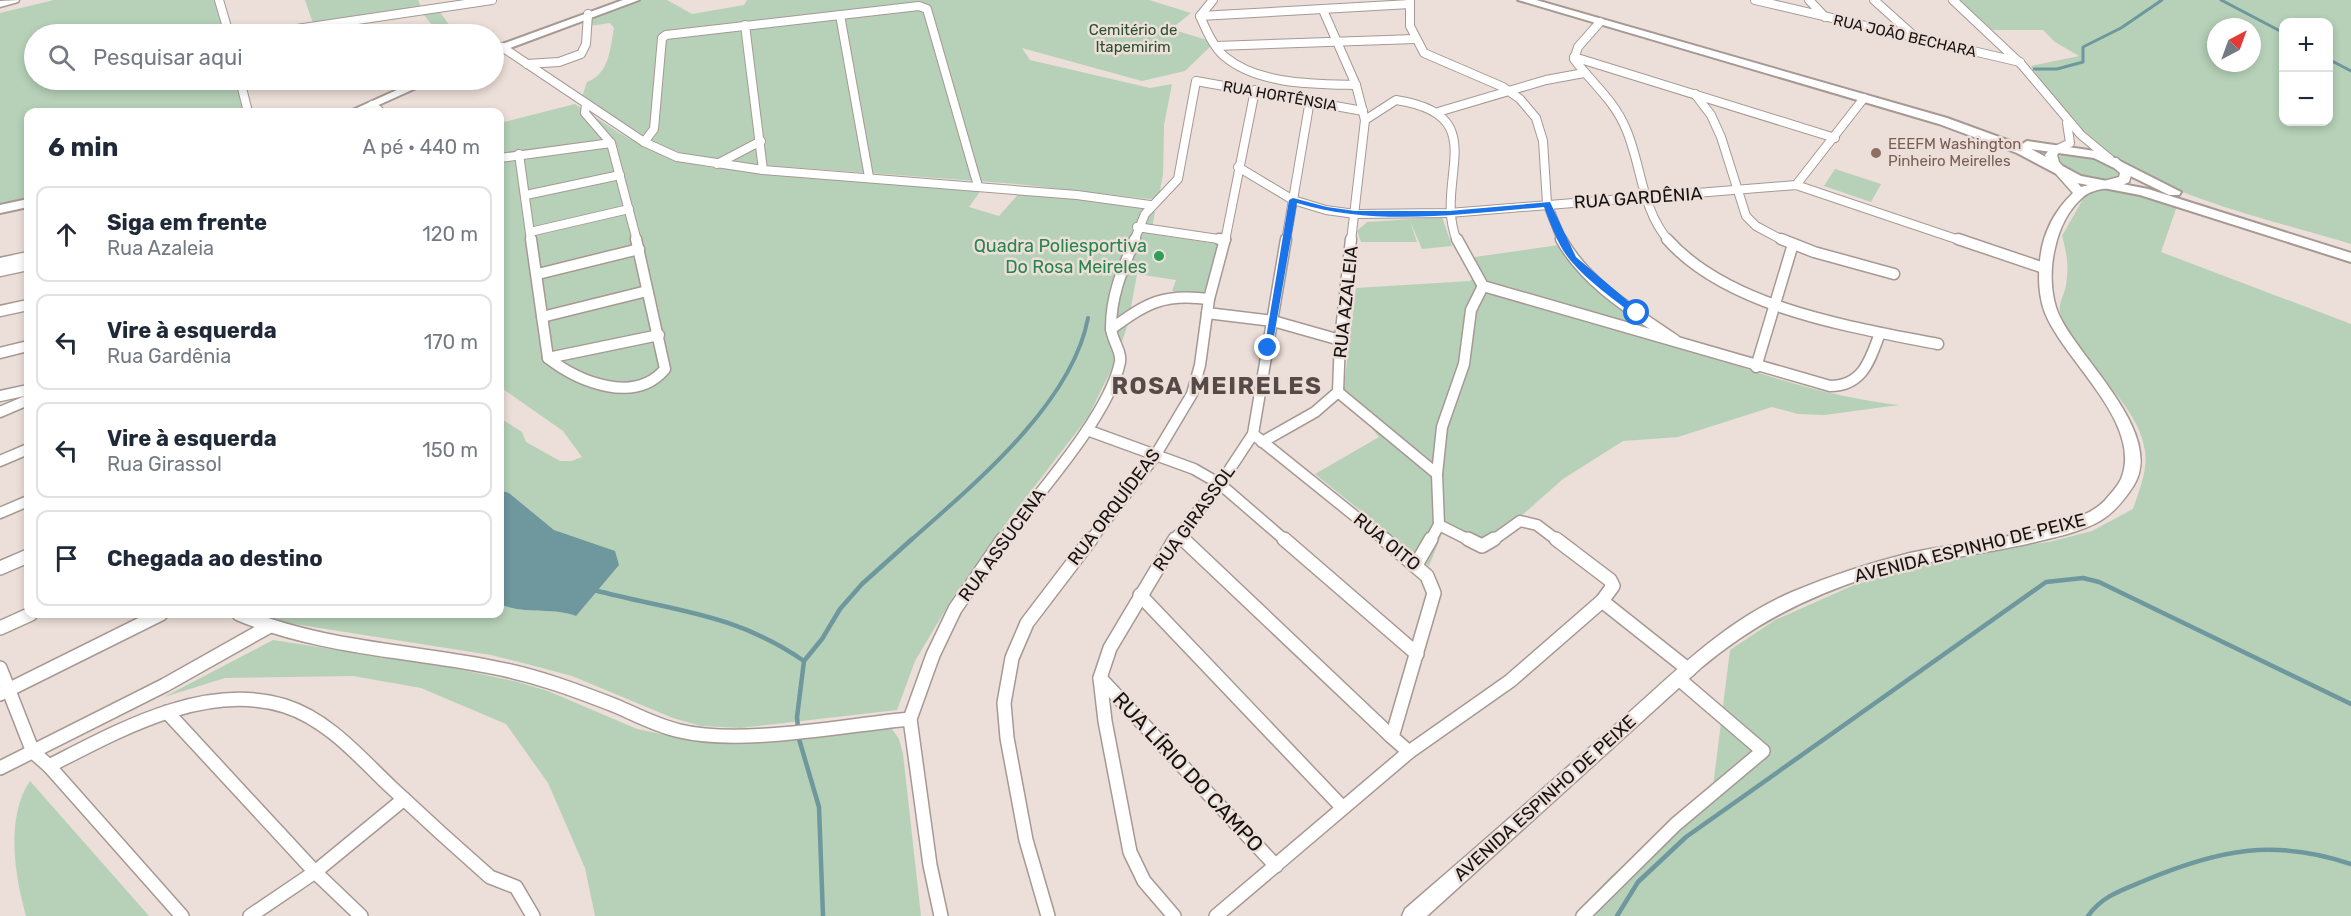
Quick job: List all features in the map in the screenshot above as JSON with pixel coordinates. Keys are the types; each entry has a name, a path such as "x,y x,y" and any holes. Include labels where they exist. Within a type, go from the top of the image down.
{"main road":[{"path":"504,47 588,14 633,0"},
{"path":"1524,0 1962,128 2054,151 2082,151 2110,159 2165,188 2351,249"},
{"path":"378,108 410,90"},
{"path":"1962,128 2022,150 2077,179 2144,192 2351,258"},
{"path":"0,209 24,204"}],"street":[{"path":"0,4 14,0"},
{"path":"219,0 227,24"},
{"path":"341,24 492,0"},
{"path":"1200,16 1213,0"},
{"path":"1305,0 1306,11"},
{"name":"RUA JOÃO BECHARA","path":"1755,0 2020,62"},
{"path":"1809,0 1825,17"},
{"path":"1874,0 1916,38"},
{"path":"1953,0 2020,62 2086,143 2124,169 2126,175 2121,182 2079,193 2051,159 2054,151 2070,142 2071,134 2066,120"},
{"path":"1200,16 1323,10 1410,2 1410,26 1415,39 1427,56 1492,81 1509,90 1533,113 1544,147 1547,204 1564,244 1582,268 1637,313 1682,345"},
{"path":"644,142 654,129 662,38 672,33 919,6 927,9 978,186"},
{"name":"RUA AZALEIA","path":"1323,10 1356,85 1364,115 1340,340 1338,393"},
{"path":"527,64 562,61 581,53 585,48 588,14"},
{"path":"840,15 869,177"},
{"path":"1200,16 1216,46 1230,61 1256,72 1356,85"},
{"path":"1574,57 1600,22"},
{"path":"745,25 763,170"},
{"path":"1216,46 1415,39"},
{"path":"504,52 527,64 644,142 677,157 763,170 978,186 1099,197 1150,205 1137,227 1117,282 1111,329"},
{"path":"1574,57 1584,73 1605,93 1624,125 1652,218 1675,250 1717,279 1775,302 1880,333 1938,344"},
{"path":"1574,57 1835,138"},
{"path":"1438,112 1509,90 1584,73"},
{"name":"RUA HORTÊNSIA","path":"1150,205 1161,199 1178,178 1197,81 1310,100 1364,115"},
{"path":"242,90 247,108"},
{"name":"RUA ORQUÍDEAS","path":"1048,916 1026,840 1007,738 1004,703 1012,658 1027,623 1155,456 1192,394 1200,365 1209,299 1225,240 1255,90"},
{"path":"1695,94 1711,113 1721,134 1741,206 1752,221 1768,233 1792,244 1894,274"},
{"path":"1864,99 1796,185 2044,268"},
{"name":"RUA GIRASSOL","path":"1174,916 1144,881 1130,852 1105,721 1100,678 1110,648 1178,535 1258,438 1273,321 1310,100"},
{"path":"1364,115 1396,100 1438,112 1446,120 1456,139 1449,213 1456,240 1483,286 1756,367 1830,386 1845,387 1862,374 1880,333"},
{"path":"519,154 538,273 548,358 563,370 597,384 622,388 638,386 658,379 665,369 629,209 611,143 585,113 586,104"},
{"path":"717,164 760,141"},
{"path":"504,157 611,143"},
{"name":"RUA GARDÊNIA","path":"1238,167 1293,200 1326,210 1355,214 1449,213 1547,204 1738,192 1796,185"},
{"path":"526,195 620,175"},
{"name":"AVENIDA ESPINHO DE PEIXE","path":"1412,916 1684,675 1754,619 1838,581 1910,559 2051,532 2090,520 2108,509 2119,496 2131,474 2133,441 2118,412 2072,349 2052,314 2044,268 2054,230 2079,193"},
{"path":"530,232 629,209"},
{"path":"1137,227 1225,240"},
{"path":"1756,367 1792,244"},
{"path":"538,273 639,249"},
{"path":"0,263 24,258"},
{"path":"0,271 24,266"},
{"path":"1416,564 1439,525 1437,474 1442,427 1464,364 1472,310 1483,286"},
{"path":"542,317 647,291"},
{"path":"1111,329 1159,297 1180,295 1209,299"},
{"path":"0,311 24,305"},
{"path":"1207,313 1273,321 1340,340"},
{"name":"RUA ASSUCENA","path":"941,916 930,866 910,719 933,655 955,609 984,564 1087,430 1109,393 1121,359 1111,329"},
{"path":"548,358 659,335"},
{"path":"0,353 24,347"},
{"path":"0,396 24,391"},
{"path":"1258,438 1315,412 1338,393 1437,474"},
{"path":"0,412 24,402"},
{"path":"1087,430 1194,469 1220,484 1418,654"},
{"name":"RUA OITO","path":"1258,438 1416,564 1427,576 1434,593 1392,737"},
{"path":"0,461 24,451"},
{"path":"0,513 24,503"},
{"path":"1216,916 1409,752 1510,681 1612,591 1610,580 1526,519 1516,521 1482,546 1439,525"},
{"path":"1178,535 1409,752"},
{"path":"0,568 24,558"},
{"path":"1140,595 1342,807"},
{"path":"1583,916 1676,824 1762,751 1684,675 1602,601"},
{"path":"0,628 24,617"},
{"path":"5,691 153,618"},
{"path":"248,618 268,627 335,642 521,673 564,686 663,726 687,732 750,733 910,719"},
{"path":"0,768 165,685 268,627"},
{"path":"0,668 5,691 33,752 49,766 182,916"},
{"name":"RUA LÍRIO DO CAMPO","path":"1100,678 1276,866"},
{"path":"49,766 167,712 227,701 261,700 286,706 314,720 490,877 516,887 533,916"},
{"path":"167,712 315,872 361,916"},
{"path":"250,916 315,872 404,799"}],"green space":[{"path":"54,0 222,0 230,24 24,24 24,90 246,90 253,108 24,108 24,204 0,209 0,13"},
{"path":"305,0 418,0 422,9 327,24 313,24"},
{"name":"Cemitério de Itapemirim","path":"637,0 667,0 692,14 744,5 747,0 1149,0 1191,13 1171,29 1207,40 1212,45 1185,71 1142,81 1022,48 1030,60 1150,88 1172,84 1164,125 1163,175 1158,200 1017,184 736,163 686,155 659,145 582,97 587,82 600,73 604,67 610,53 614,28 610,23 589,26 594,14"},
{"path":"1957,0 2351,0 2351,244 2203,200 2129,168 2098,148 2067,118 2031,66 2079,56 2055,42 2043,30 1990,30"},
{"path":"439,11 449,24 431,24 424,15"},
{"path":"575,104 640,145 692,164 714,168 982,189 969,207 999,216 1021,191 1150,209 1155,212 1151,234 1218,244 1204,295 1172,291 1176,280 1137,274 1128,324 1115,362 1088,417 1004,526 953,597 915,661 897,710 741,728 701,726 673,718 572,676 491,655 268,618 504,618 504,605 576,616 582,542 554,530 504,491 504,421 522,432 526,442 560,461 571,461 582,457 563,431 504,390 504,122"},
{"path":"2064,153 2104,161 2123,176 2098,179 2082,176 2060,164 2058,157"},
{"path":"1835,169 1881,184 1871,202 1824,186"},
{"path":"2104,186 2127,190 2177,206 2161,252 2351,324 2351,916 1574,916 1610,877 1713,787 1730,650 1775,620 1854,585 1960,554 2049,542 2092,531 2133,509 2146,458 2142,437 2121,400 2071,336 2060,311 2067,272 2062,236 2087,192"},
{"path":"1442,217 1452,246 1422,249 1410,221 1417,242 1361,242 1357,231 1367,222"},
{"path":"1559,245 1584,278 1620,307 1663,333 1711,355 1762,374 1858,399 1899,405 1824,415 1798,414 1772,407 1678,437 1623,441 1563,479 1484,549 1443,531 1429,566 1315,474 1379,437 1343,394 1356,288 1470,281 1473,278 1461,259"},
{"path":"273,640 448,667 514,681 548,691 637,729 704,743 739,743 890,726 899,739 903,754 921,916 595,916 585,868 548,783 506,724 421,688 353,676 225,678 164,697"},
{"path":"30,781 149,916 26,916 18,884 14,847 17,812"}],"water":[{"path":"504,491 554,530 615,551 619,565 576,616 504,605"}],"waterway":[{"path":"2034,69 2057,69 2083,62 2083,47 2121,28 2162,0"},
{"path":"2221,0 2279,30"},
{"path":"2333,62 2351,71"},
{"path":"910,541 990,469 1041,412 1062,381 1078,350 1088,318"},
{"path":"804,661 822,639 840,609 862,584 912,539"},
{"path":"1617,916 1638,882 1686,837 2046,582 2083,578 2099,582 2351,704"},
{"path":"594,590 728,623 778,645 804,661"},
{"path":"804,661 797,717 799,739 819,807 823,916"},
{"path":"2088,916 2100,903 2121,890 2172,870 2222,855 2247,851 2297,851 2351,864"}],"place":[{"name":"EEEFM Washington Pinheiro Meirelles","path":"1876,153"},
{"name":"Quadra Poliesportiva Do Rosa Meireles","path":"1159,256"}],"district":[{"name":"ROSA MEIRELES","path":"1217,386"}],"route":[{"path":"1268,348 1293,200 1326,210 1355,214 1449,213 1547,204 1564,244 1573,258 1604,288 1637,313"}]}
